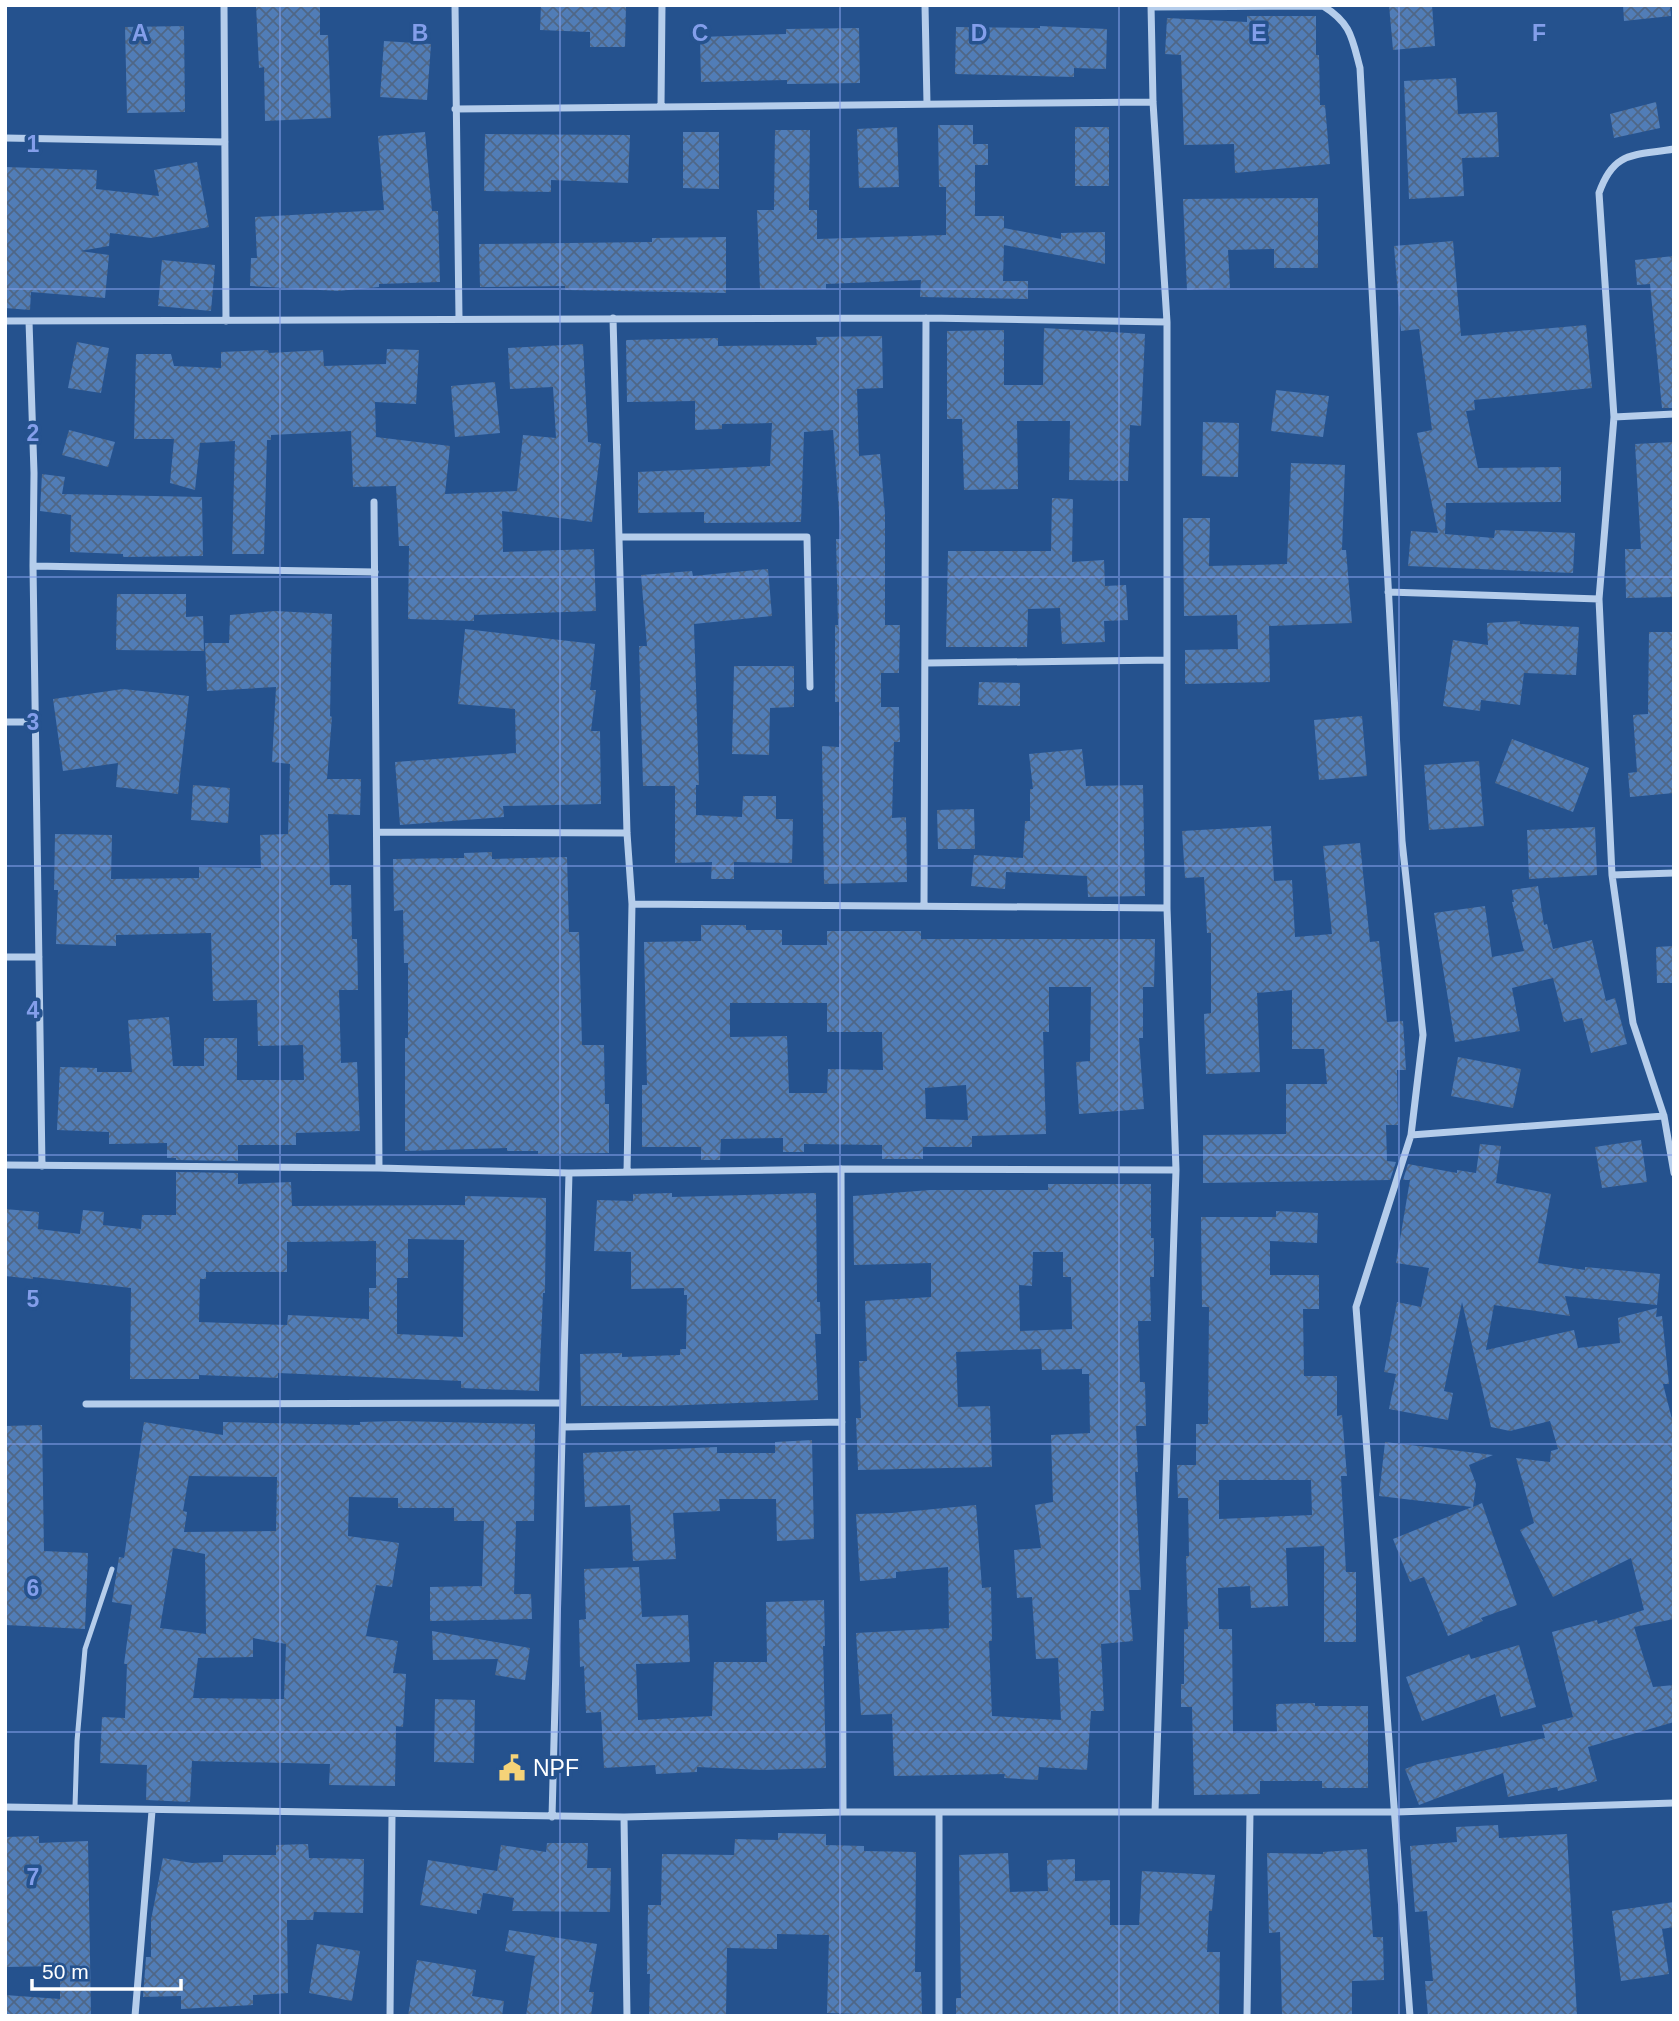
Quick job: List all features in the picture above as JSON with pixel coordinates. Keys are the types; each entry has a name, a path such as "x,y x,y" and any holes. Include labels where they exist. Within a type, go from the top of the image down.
{"street":[{"path":"224,5 226,321"},
{"path":"455,5 459,318"},
{"path":"661,107 662,5"},
{"path":"925,5 927,104"},
{"path":"1156,1812 1175,1170 1167,908 1167,322 1153,102 1151,6 1324,6 1338,15 1350,29 1360,68 1402,841 1423,1035 1411,1135 1356,1307 1410,2016"},
{"path":"456,109 1153,102"},
{"path":"5,138 225,142"},
{"path":"1674,149 1624,157 1606,173 1599,193 1614,417 1599,599 1612,875 1633,1023 1664,1116 1674,1173"},
{"path":"614,318 627,833 632,904 627,1172"},
{"path":"5,321 926,318 1167,322"},
{"path":"924,905 926,318"},
{"path":"29,321 34,473 42,1166"},
{"path":"1614,417 1674,414"},
{"path":"374,502 379,1168"},
{"path":"620,537 807,537 810,687"},
{"path":"33,566 375,572"},
{"path":"1388,592 1599,599"},
{"path":"926,663 1166,660"},
{"path":"5,722 35,722"},
{"path":"378,832 627,833"},
{"path":"1612,875 1674,873"},
{"path":"632,904 1167,908"},
{"path":"5,957 39,957"},
{"path":"1411,1135 1664,1116"},
{"path":"5,1166 379,1168 569,1173 841,1168 1175,1170"},
{"path":"841,1168 844,1812"},
{"path":"552,1817 569,1173"},
{"path":"86,1404 563,1403"},
{"path":"563,1427 842,1422"},
{"path":"5,1807 624,1817 844,1812 1396,1812 1674,1804"},
{"path":"135,2016 152,1811"},
{"path":"1247,2016 1250,1812"},
{"path":"939,1813 939,2016"},
{"path":"390,2016 392,1815"},
{"path":"624,1817 627,2016"}],"lane":[{"path":"75,1807 77,1741 85,1649 113,1569"}],"building":[{"path":"256,5 320,5 320,35 328,35 331,118 265,121 264,67 259,68"},
{"path":"541,5 626,6 625,47 590,47 590,32 540,30"},
{"path":"1389,5 1432,5 1435,46 1393,50"},
{"path":"1623,5 1670,5 1671,16 1624,21"},
{"path":"1247,16 1316,16 1320,105 1325,105 1330,164 1235,173 1234,144 1184,145 1181,55 1165,54 1167,18 1247,22"},
{"path":"184,26 185,112 127,113 125,27"},
{"path":"1040,26 1107,29 1106,69 1074,68 1074,77 955,74 956,27"},
{"path":"859,28 860,83 787,84 787,80 701,82 700,37 786,34 786,29"},
{"path":"384,41 431,44 427,100 380,97"},
{"path":"1456,78 1458,114 1497,112 1499,157 1462,158 1464,196 1409,199 1404,81"},
{"path":"1656,102 1660,128 1614,138 1610,114"},
{"path":"938,125 973,125 973,144 988,144 988,165 975,165 975,216 1004,216 1004,228 1061,239 1061,233 1105,232 1105,264 1004,245 1003,281 1028,281 1028,299 920,297 921,280 826,284 826,289 760,289 757,210 774,210 775,130 810,130 809,210 817,210 817,239 946,235 946,187 939,187"},
{"path":"897,127 899,187 859,188 857,129"},
{"path":"1075,127 1109,127 1109,186 1075,186"},
{"path":"425,132 432,211 438,211 440,282 379,284 379,287 338,291 250,286 251,258 257,258 255,217 384,210 378,136"},
{"path":"683,132 719,132 719,189 683,188"},
{"path":"485,134 630,135 628,183 551,180 551,192 484,191"},
{"path":"197,162 209,227 151,238 110,233 109,246 80,251 109,255 105,298 31,292 30,310 5,308 5,167 97,170 96,189 159,196 154,170"},
{"path":"1318,198 1318,268 1274,268 1274,249 1228,250 1230,288 1187,290 1183,199"},
{"path":"726,237 726,293 565,290 565,286 480,287 479,244 652,242 652,238"},
{"path":"1453,241 1461,336 1586,325 1592,388 1474,400 1475,410 1466,411 1478,468 1561,467 1561,502 1446,503 1445,534 1494,538 1495,530 1575,533 1573,573 1408,566 1411,531 1438,533 1417,433 1432,430 1419,329 1401,331 1394,246"},
{"path":"1674,256 1674,408 1662,408 1650,284 1637,285 1635,260"},
{"path":"162,260 215,265 211,311 158,306"},
{"path":"1044,328 1145,334 1141,426 1130,425 1128,481 1069,480 1070,421 1017,421 1018,489 964,490 962,419 947,419 947,331 1004,330 1004,385 1043,385"},
{"path":"882,336 883,388 857,389 859,456 880,454 885,514 885,625 900,625 899,673 881,673 881,707 899,707 900,742 894,742 892,818 906,817 907,882 824,884 822,746 839,747 839,702 835,702 835,625 838,625 836,539 841,539 833,430 804,432 801,522 704,523 704,512 638,513 638,472 770,466 772,423 722,424 722,429 695,430 695,401 627,402 626,340 718,338 718,346 817,345 816,337"},
{"path":"77,342 109,348 101,393 68,388"},
{"path":"583,344 588,442 601,444 592,522 502,511 503,552 594,549 596,611 474,615 474,621 408,619 409,546 399,546 396,486 353,487 351,431 271,435 271,440 267,440 264,554 232,554 235,441 200,443 195,490 170,483 174,439 134,439 136,354 171,354 174,366 221,368 221,352 323,350 324,366 386,364 387,349 419,350 416,404 375,402 376,437 450,446 445,494 517,491 523,435 556,438 553,387 510,389 508,348"},
{"path":"495,382 500,433 455,437 451,386"},
{"path":"1276,390 1329,396 1323,437 1271,431"},
{"path":"1203,422 1239,423 1238,477 1202,476"},
{"path":"69,430 115,442 108,467 62,455"},
{"path":"1674,442 1674,597 1626,598 1625,549 1641,549 1635,444"},
{"path":"1291,463 1345,465 1342,550 1346,550 1352,623 1269,626 1270,682 1185,684 1185,650 1238,649 1237,615 1184,616 1183,518 1210,518 1209,566 1287,564"},
{"path":"42,474 65,477 62,494 202,497 203,556 123,557 123,554 70,552 71,515 40,511"},
{"path":"1052,498 1073,499 1072,562 1104,560 1105,586 1126,585 1128,620 1104,621 1105,642 1062,644 1060,608 1028,609 1027,647 946,647 948,551 1051,551"},
{"path":"768,569 772,616 694,624 699,785 696,785 696,815 742,817 743,796 776,796 776,819 793,819 792,863 734,862 734,879 711,879 712,862 675,863 675,786 643,786 639,646 647,646 641,575 692,571 693,576"},
{"path":"117,594 186,594 186,617 203,616 204,651 116,650"},
{"path":"275,611 332,614 332,717 327,779 361,779 360,815 328,814 330,885 351,885 352,939 357,939 358,990 339,990 341,1063 357,1062 360,1131 296,1133 296,1145 238,1145 238,1161 176,1160 167,1158 167,1143 109,1144 109,1132 57,1130 60,1067 97,1068 97,1072 132,1072 128,1020 169,1017 173,1066 204,1066 204,1038 237,1038 237,1080 304,1080 303,1045 258,1046 257,1000 213,1001 211,933 116,935 116,946 56,944 58,890 54,890 55,834 112,835 111,879 199,878 199,867 261,868 260,835 288,834 290,764 272,762 276,687 207,691 205,643 229,643 230,615"},
{"path":"1520,621 1520,624 1579,627 1576,675 1524,673 1520,705 1481,700 1480,711 1443,706 1453,640 1488,645 1487,623"},
{"path":"465,629 595,644 590,690 596,690 591,731 600,731 601,804 503,806 504,817 400,825 395,762 516,753 515,709 458,704"},
{"path":"1649,632 1674,632 1674,793 1630,797 1628,773 1637,772 1633,715 1648,714"},
{"path":"734,666 794,666 794,707 770,708 769,755 732,754"},
{"path":"979,682 1020,683 1020,706 978,705"},
{"path":"123,689 189,696 178,794 116,787 118,763 63,771 53,699"},
{"path":"1362,716 1367,776 1319,780 1314,720"},
{"path":"1512,739 1589,768 1573,812 1495,783"},
{"path":"1082,749 1086,786 1143,785 1145,896 1088,897 1087,876 1006,872 1005,889 971,886 974,855 1023,858 1025,821 1030,821 1030,789 1033,789 1029,754"},
{"path":"1479,761 1484,826 1429,830 1424,765"},
{"path":"193,785 230,788 228,823 191,820"},
{"path":"974,809 975,849 938,849 937,810"},
{"path":"1271,826 1274,881 1292,880 1295,937 1332,934 1323,846 1360,843 1370,942 1379,941 1387,1022 1403,1021 1406,1070 1397,1070 1398,1125 1386,1125 1387,1161 1396,1162 1390,1180 1203,1183 1203,1135 1286,1134 1286,1084 1327,1084 1324,1049 1292,1049 1292,990 1257,993 1260,1072 1206,1074 1204,1014 1211,1013 1211,933 1207,933 1204,877 1185,878 1182,831"},
{"path":"1595,827 1597,875 1529,879 1527,830"},
{"path":"492,852 492,859 567,857 569,932 579,932 582,1045 604,1045 605,1104 609,1104 609,1153 538,1154 538,1151 507,1151 507,1148 405,1151 408,963 404,963 403,910 394,911 393,859 464,858 464,853"},
{"path":"1538,886 1544,925 1547,924 1553,949 1592,940 1606,1001 1615,998 1627,1044 1591,1053 1582,1018 1564,1022 1553,978 1512,988 1520,1031 1455,1042 1434,913 1485,906 1492,957 1524,951 1512,902 1512,890"},
{"path":"701,925 746,925 746,930 782,930 782,945 827,945 827,931 921,931 921,939 1155,939 1154,987 1143,987 1143,1038 1139,1038 1144,1109 1079,1114 1076,1062 1090,1061 1091,987 1049,987 1049,1032 1043,1032 1046,1134 972,1136 972,1147 923,1147 923,1159 882,1159 882,1145 804,1144 804,1152 783,1152 783,1138 721,1139 720,1160 701,1160 701,1147 642,1147 642,1085 647,1085 644,942 701,941","holes":["730,1003 827,1003 827,1032 882,1032 883,1070 828,1069 827,1093 789,1093 787,1036 730,1037","966,1085 968,1120 926,1119 925,1088"]},
{"path":"1674,946 1674,983 1657,983 1656,947"},
{"path":"1458,1057 1521,1069 1513,1108 1451,1096"},
{"path":"1641,1140 1647,1182 1602,1188 1595,1147"},
{"path":"1480,1144 1501,1146 1496,1183 1551,1194 1538,1263 1585,1270 1585,1267 1660,1274 1657,1305 1565,1296 1570,1316 1494,1305 1486,1350 1574,1330 1578,1348 1620,1343 1618,1318 1657,1308 1656,1317 1662,1316 1669,1384 1663,1384 1674,1427 1674,1619 1634,1627 1653,1687 1674,1685 1674,1722 1588,1747 1597,1781 1558,1791 1557,1787 1508,1797 1503,1773 1419,1805 1405,1769 1545,1738 1542,1725 1573,1717 1552,1632 1597,1620 1598,1624 1644,1610 1631,1558 1553,1597 1520,1530 1534,1523 1516,1458 1550,1462 1551,1451 1558,1449 1550,1421 1510,1431 1491,1427 1462,1302 1444,1391 1453,1393 1448,1420 1389,1409 1396,1374 1384,1372 1397,1302 1421,1307 1429,1268 1396,1263 1410,1180 1403,1180 1408,1164 1457,1173 1457,1170 1476,1173"},
{"path":"176,1172 238,1173 238,1184 291,1182 292,1206 465,1205 465,1196 546,1198 545,1293 539,1391 461,1388 461,1381 278,1373 278,1378 199,1375 199,1379 130,1379 131,1288 5,1276 5,1209 39,1212 38,1229 80,1234 83,1210 104,1212 103,1225 141,1229 142,1215 176,1215","holes":["408,1239 464,1240 463,1337 397,1334 397,1278 408,1278","376,1241 376,1288 369,1288 369,1319 288,1315 287,1325 199,1322 200,1279 206,1279 206,1272 287,1272 287,1242"]},
{"path":"1048,1184 1151,1184 1154,1277 1150,1277 1151,1321 1138,1321 1140,1382 1145,1382 1146,1426 1136,1426 1138,1472 1135,1472 1141,1590 1129,1590 1133,1641 1101,1644 1104,1711 1091,1711 1087,1770 1039,1767 1038,1780 1004,1778 1005,1774 894,1776 892,1714 861,1715 856,1633 949,1628 948,1567 896,1572 896,1578 860,1581 856,1514 976,1505 982,1588 991,1587 992,1641 989,1641 992,1716 1061,1720 1058,1658 1036,1659 1032,1597 1017,1598 1014,1550 1041,1548 1035,1505 1053,1502 1051,1435 1090,1433 1089,1374 1082,1374 1082,1369 1042,1370 1041,1349 956,1352 958,1407 990,1406 992,1467 858,1470 856,1418 861,1418 859,1361 867,1361 865,1301 931,1297 931,1263 854,1265 853,1196 930,1190 1048,1190","holes":["1033,1252 1063,1252 1063,1277 1071,1277 1072,1329 1020,1331 1019,1285 1032,1286"]},
{"path":"672,1193 672,1197 816,1193 817,1302 820,1302 821,1334 815,1334 818,1400 581,1406 580,1354 622,1353 622,1357 680,1355 680,1349 686,1349 687,1295 684,1295 684,1288 631,1289 631,1252 594,1251 597,1200 633,1201 633,1194"},
{"path":"1276,1211 1318,1213 1317,1243 1270,1241 1270,1275 1319,1275 1319,1309 1303,1309 1304,1376 1337,1376 1337,1416 1342,1415 1347,1476 1341,1476 1346,1572 1356,1572 1356,1642 1324,1642 1324,1546 1286,1548 1288,1606 1251,1608 1250,1586 1218,1588 1219,1629 1232,1629 1233,1733 1277,1732 1276,1704 1368,1706 1368,1788 1322,1788 1322,1781 1260,1781 1260,1794 1194,1795 1192,1707 1181,1707 1181,1684 1184,1684 1184,1629 1188,1629 1188,1498 1178,1498 1177,1465 1196,1465 1196,1424 1208,1424 1209,1307 1202,1307 1201,1217 1276,1217","holes":["1219,1480 1311,1480 1312,1515 1219,1519"]},
{"path":"144,1422 223,1435 223,1422 360,1425 360,1422 535,1424 534,1521 516,1521 514,1594 531,1594 532,1619 430,1621 430,1587 482,1586 484,1521 454,1521 454,1508 398,1508 398,1498 349,1497 348,1536 399,1543 392,1587 376,1585 366,1636 398,1641 393,1673 406,1674 403,1727 396,1726 395,1786 329,1785 330,1764 192,1761 190,1802 146,1800 147,1765 100,1763 102,1717 125,1718 127,1664 124,1664 132,1605 112,1602 119,1557 124,1558","holes":["189,1476 277,1477 276,1531 184,1532 187,1512 183,1511","173,1548 205,1554 206,1634 160,1628","253,1638 286,1644 284,1699 193,1698 198,1658 253,1657"]},
{"path":"42,1425 44,1551 88,1553 85,1629 5,1625 5,1426"},
{"path":"812,1440 814,1539 777,1541 776,1499 719,1499 720,1511 673,1513 676,1559 633,1561 630,1505 585,1507 583,1453 717,1447 717,1453 775,1453 775,1442"},
{"path":"1385,1442 1493,1455 1469,1465 1476,1484 1473,1507 1482,1503 1517,1605 1481,1618 1483,1621 1448,1636 1424,1577 1410,1582 1393,1539 1472,1507 1379,1496"},
{"path":"639,1567 642,1617 688,1615 690,1662 636,1664 638,1720 712,1716 714,1662 767,1662 766,1602 824,1600 826,1768 763,1770 697,1767 697,1772 656,1774 655,1765 604,1768 601,1712 586,1713 584,1666 580,1667 579,1620 586,1619 584,1569"},
{"path":"432,1631 530,1648 525,1680 495,1675 498,1659 433,1660"},
{"path":"1519,1645 1536,1707 1501,1717 1495,1694 1422,1721 1406,1677 1469,1654 1471,1659"},
{"path":"435,1699 475,1700 474,1763 434,1762"},
{"path":"1498,1825 1499,1838 1567,1834 1577,2016 1428,2016 1425,1981 1433,1981 1427,1911 1415,1912 1410,1846 1457,1842 1456,1827"},
{"path":"778,1833 826,1834 826,1845 864,1846 864,1851 916,1852 915,1972 921,1972 922,2016 827,2013 829,1935 777,1934 777,1949 727,1948 726,2016 649,2016 648,1905 661,1905 662,1854 734,1855 735,1839 778,1840"},
{"path":"39,1836 39,1843 88,1841 91,2016 5,2016 5,1995 60,1999 60,1966 6,1967 5,1837"},
{"path":"547,1843 588,1843 587,1868 611,1868 610,1912 512,1911 514,1898 483,1893 477,1914 420,1905 428,1860 497,1871 501,1845 546,1852"},
{"path":"308,1844 309,1858 364,1859 363,1913 314,1912 313,1920 287,1920 288,1993 253,1995 253,2005 181,2009 181,1996 143,1997 146,1957 151,1957 151,1920 163,1858 192,1863 223,1862 223,1855 276,1855 276,1845"},
{"path":"1367,1849 1373,1937 1383,1937 1384,1980 1352,1981 1352,2016 1282,2016 1280,1932 1269,1933 1267,1853 1323,1854"},
{"path":"1008,1853 1010,1892 1048,1891 1047,1860 1075,1859 1075,1881 1110,1880 1110,1925 1139,1925 1142,1871 1215,1875 1212,1911 1209,1911 1207,1952 1220,1952 1219,2016 956,2016 956,1998 961,1998 959,1855"},
{"path":"1674,1902 1674,1927 1662,1929 1669,1974 1621,1981 1612,1911"},
{"path":"509,1930 597,1944 589,1992 594,1992 591,2016 526,2016 535,1956 505,1951"},
{"path":"317,1944 360,1951 352,2001 309,1993"},
{"path":"417,1960 476,1970 472,1996 504,2001 502,2016 408,2016"}],"place":[{"name":"NPF","path":"512,1768"}]}
